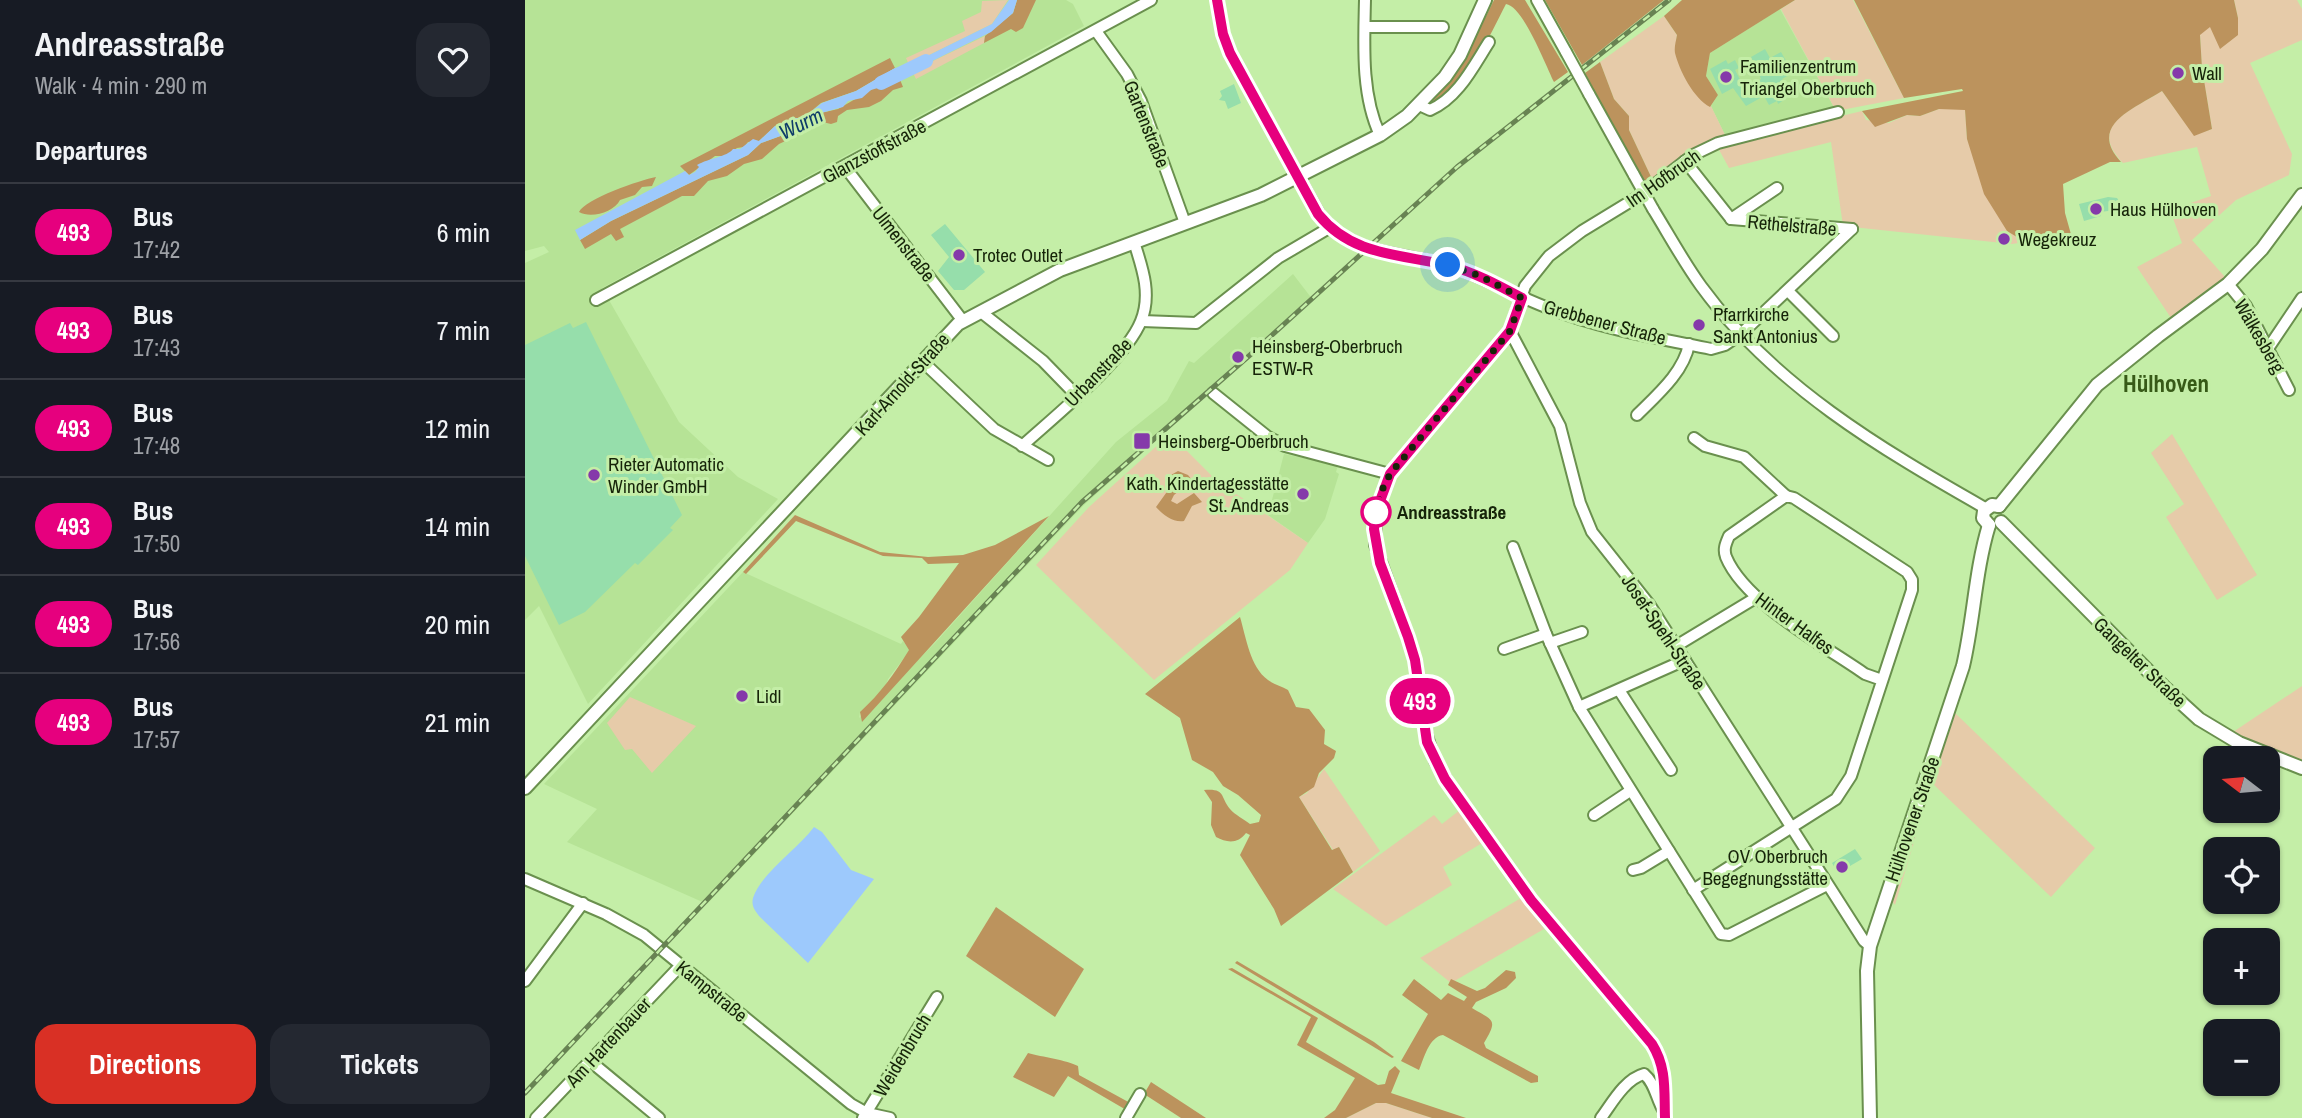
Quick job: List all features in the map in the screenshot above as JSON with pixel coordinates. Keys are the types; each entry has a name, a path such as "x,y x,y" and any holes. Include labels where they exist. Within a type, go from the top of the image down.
{"main road":[{"name":"Karl-Arnold-Straße","path":"525,788 922,361 963,321 1061,270 1261,195 1380,135 1419,105 1445,77 1460,55 1485,0"},
{"path":"1992,507 2004,514 1995,523 1983,518 1992,507 2097,385 2158,335 2228,284 2262,249 2302,195"},
{"name":"Gangelter Straße","path":"1995,523 2199,719 2239,743 2302,768"},
{"name":"Hülhovener Straße","path":"1870,1118 1867,971 1870,946 1963,666 1980,561 1995,523"}],"street":[{"name":"Glanzstoffstraße","path":"596,300 1151,0"},
{"name":"Grebbener Straße","path":"1217,0 1223,34 1230,53 1318,214 1329,228 1354,244 1448,265 1480,276 1522,298 1582,320 1711,349 1725,345 1741,334 1853,229"},
{"path":"1365,0 1367,88 1372,118 1380,135"},
{"path":"1537,0 1653,209 1701,285 1741,334 1847,424 1903,462 1992,507"},
{"path":"1365,27 1443,27"},
{"name":"Gartenstraße","path":"1096,31 1127,74 1141,101 1185,223"},
{"name":"Karl-Arnold-Straße","path":"1419,105 1430,110 1448,100 1489,41"},
{"name":"Im Hofbruch","path":"1522,298 1525,286 1549,256 1641,195 1685,161 1718,143 1837,112"},
{"path":"1685,161 1731,219 1777,188"},
{"name":"Ulmenstraße","path":"845,167 963,321"},
{"name":"Rethelstraße","path":"1731,219 1853,229"},
{"path":"1142,321 1196,323 1278,258 1329,228"},
{"name":"Urbanstraße","path":"1022,446 1105,370 1142,321 1146,278 1134,242"},
{"name":"Wälkesberg","path":"2228,284 2246,306 2289,390"},
{"path":"1788,290 1833,336"},
{"path":"1522,298 1510,331 1390,474 1376,512 1375,545 1412,648 1422,720 1435,761 1531,900 1652,1044 1661,1058 1663,1068 1665,1115"},
{"path":"2269,347 2302,298"},
{"path":"981,312 1043,361 1077,396"},
{"name":"Josef-Spehl-Straße","path":"1510,331 1560,426 1580,503 1592,532 1649,604 1827,885 1870,946"},
{"name":"Grebbener Straße","path":"1637,415 1666,386 1687,355 1689,345"},
{"path":"922,361 995,429 1048,460"},
{"path":"1213,394 1285,446 1390,474"},
{"path":"1693,890 1836,799 1844,789 1851,776 1912,590 1912,580 1907,572 1794,498 1786,496 1744,457 1705,446 1694,438"},
{"name":"Hinter Halfes","path":"1786,496 1729,536 1725,546 1726,556 1757,597 1865,674 1881,680"},
{"path":"1513,547 1548,639 1579,707 1721,934 1729,935 1827,885"},
{"path":"1677,646 1757,597"},
{"path":"1504,649 1581,632"},
{"path":"1579,707 1685,660"},
{"path":"1619,690 1671,771"},
{"path":"1594,815 1630,792"},
{"path":"1633,870 1669,851"},
{"name":"Kampstraße","path":"525,879 583,903 644,935 865,1116 890,1118"},
{"path":"525,981 583,903"},
{"name":"Am Hartenbauer","path":"536,1118 681,965"},
{"name":"Weidenbruch","path":"865,1116 937,997"},
{"path":"590,1061 659,1118"},
{"path":"1601,1118 1619,1094 1637,1076 1644,1074 1652,1081 1665,1115"},
{"path":"1126,1118 1140,1094"}],"shaded area":[{"path":"525,0 1066,0 1073,4 1084,26 602,288 679,422 738,477 778,499 588,704 539,606 525,620 525,263 549,252 544,246 525,251"},
{"path":"1008,0 992,24 909,65 906,58 965,31 962,21 981,12 982,1"},
{"path":"1017,0 1036,0 1023,28 1016,32 1011,29 984,43 985,36 1013,13"},
{"path":"1494,0 1525,0 1568,72 1554,82 1527,25 1513,7 1506,4 1465,76 1442,98 1430,104 1462,64"},
{"path":"1545,0 1664,0 1582,65"},
{"path":"1682,0 1795,0 1710,53 1706,76 1718,95 1710,107 1698,98 1684,75 1675,53 1677,35 1664,16"},
{"path":"1795,0 1853,0 1904,98 1836,111 1781,9"},
{"path":"1854,0 2234,0 2238,35 2220,49 2210,27 2200,35 2202,68 2212,129 2194,136 2162,91 2139,104 2118,119 2112,128 2109,138 2112,149 2121,162 2110,162 2063,184 2065,213 2074,245 2025,242 2007,231 1984,194 1967,139 1965,110 1939,109 1920,116 1907,115 1875,127 1862,111 1963,91 1962,89 1904,98"},
{"path":"2234,0 2297,0 2302,9 2302,40 2250,63 2292,154 2289,175 2236,200 2192,240 2225,277 2171,318 2137,267 2182,243 2170,210 2211,196 2197,147 2123,163 2113,150 2109,138 2117,120 2162,91 2194,135 2212,129 2202,68 2200,34 2210,26 2238,18"},
{"path":"1780,9 1836,111 1726,137 1711,106 1718,95 1706,76 1710,53"},
{"path":"1664,16 1677,35 1675,51 1711,106 1726,137 1653,181 1629,130 1629,116 1614,99 1600,62"},
{"path":"985,36 984,43 916,79 912,71"},
{"path":"890,58 895,68 856,91 821,103 803,118 790,120 781,128 775,126 759,141 748,142 726,156 715,156 689,175 680,166"},
{"path":"1600,62 1614,99 1629,116 1629,130 1653,181 1643,188 1585,73"},
{"path":"899,77 903,87 893,90 881,101 869,107 847,110 838,116 837,122 831,124 818,121 817,126 779,144 762,159 744,164 727,176 708,181 694,196 682,196 620,229 624,237 616,241 611,234 585,249 580,240 611,221 748,155 761,143 805,127 821,113 838,109 876,87 891,84 894,78"},
{"path":"1939,109 1965,109 1967,139 2007,231 2025,242 2012,244 1843,226 1831,142 1729,168 1717,146 1862,111 1866,120 1889,123 1907,115 1920,116"},
{"path":"656,177 652,186 642,187 635,195 620,200 608,211 590,215 579,212 591,201 602,196"},
{"path":"1293,274 1313,300 1084,505 707,904 567,842 597,809 544,784 743,572 901,644 903,641 910,650 888,679 885,689 860,712 859,718 935,643 1116,442 1167,401 1189,361 1194,363"},
{"path":"1170,434 1216,480 1308,543 1290,570 1154,680 1036,565 1089,507"},
{"path":"2172,434 2257,575 2217,600 2166,517 2184,504 2151,453"},
{"name":"Kath. Kindertagesstätte St. Andreas","path":"1284,454 1338,465 1336,472 1339,474 1325,519 1308,543 1268,515"},
{"path":"1178,471 1192,480 1174,495 1171,501 1177,504 1194,493 1202,502 1192,506 1184,521 1169,518 1156,507 1174,482 1171,475"},
{"path":"795,515 880,552 928,557 963,555 995,545 1049,516 862,722 860,712 887,683 909,650 901,637 959,563 928,564 922,558 883,556 796,521 746,574 743,572"},
{"path":"1240,617 1249,651 1262,674 1288,690 1296,707 1309,709 1325,730 1324,744 1336,751 1334,758 1319,773 1314,787 1299,797 1332,850 1339,847 1353,872 1281,926 1274,909 1240,855 1250,835 1246,833 1232,841 1216,837 1211,825 1212,802 1204,790 1219,792 1232,811 1250,824 1259,822 1261,815 1223,786 1213,772 1192,760 1180,718 1145,694"},
{"path":"2302,686 2302,765 2280,756 2280,746 2258,746 2230,734"},
{"path":"630,697 696,726 652,773 632,749 625,750 607,723"},
{"path":"1955,713 2095,848 2051,897 1932,783 1895,905 1892,901"},
{"path":"1324,769 1380,851 1353,872 1339,847 1333,850 1299,797 1307,793"},
{"path":"1460,810 1482,843 1443,867 1452,885 1386,926 1333,889 1434,815 1442,824"},
{"path":"1521,898 1544,929 1451,983 1420,958"},
{"path":"996,907 1084,969 1055,1017 966,956"},
{"path":"1237,961 1374,1042 1394,1057 1235,963"},
{"path":"1232,968 1318,1018 1306,1042 1378,1085 1385,1084 1389,1071 1395,1066 1400,1071 1391,1093 1466,1118 1432,1118 1386,1103 1376,1103 1346,1118 1324,1118 1335,1110 1355,1078 1297,1045 1311,1017 1228,969"},
{"path":"1506,970 1515,972 1516,978 1506,988 1476,1002 1472,1008 1491,1021 1491,1029 1484,1043 1486,1048 1538,1076 1538,1082 1531,1083 1443,1035 1431,1044 1419,1070 1401,1061 1428,1014 1402,995 1414,979 1441,1000 1448,993 1464,1001 1467,997 1448,985 1451,979 1477,991 1485,988"},
{"path":"1028,1053 1078,1066 1079,1075 1132,1104 1128,1111 1068,1076 1054,1097 1013,1077"},
{"path":"1151,1082 1206,1118 1181,1118 1144,1094"},
{"path":"1376,1103 1386,1103 1432,1118 1346,1118"}],"water":[{"path":"1009,0 1017,0 1013,13 991,32 912,71 909,65 992,24"},
{"path":"895,68 899,77 894,78 891,84 871,90 862,98 848,101 843,107 821,113 805,127 761,143 748,155 611,221 580,240 575,230 685,171 689,175 695,172 699,167 697,165 727,154 733,149 740,149 753,139 759,141 775,126 781,128 792,118 803,118 822,103 856,91"},
{"path":"814,827 822,832 851,870 874,879 808,963 760,917 754,908 753,898 764,879"}],"building":[{"name":"Familienzentrum Triangel Oberbruch","path":"1765,49 1770,58 1781,52 1789,66 1791,74 1782,79 1791,95 1778,104 1777,101 1769,105 1764,96 1746,106 1733,88 1722,94 1710,69 1726,60 1728,64 1735,60 1739,68 1735,70 1745,89 1761,79 1751,57"},
{"path":"1234,84 1241,103 1228,109 1225,101 1219,100 1222,96 1220,91"},
{"name":"Haus Hülhoven","path":"2108,197 2117,198 2124,209 2100,212 2101,216 2084,221 2079,204"},
{"name":"Trotec Outlet","path":"945,224 985,272 964,290 954,290 938,271 949,257 931,235"},
{"name":"Rieter Automatic Winder GmbH","path":"586,322 682,515 670,528 673,530 638,565 635,563 585,612 559,625 525,556 525,345 570,323 573,328"},
{"name":"OV Oberbruch Begegnungsstätte","path":"1855,849 1862,859 1838,873 1832,863"}],"waterway":[{"name":"Wurm","path":"881,83 926,61"}],"railway":[{"path":"525,1093 1082,502 1250,355 1457,167 1669,0"}],"bus line":[{"name":"493","path":"1217,0 1223,34 1230,53 1318,214 1329,228 1354,244 1448,265 1480,276 1522,298 1510,331 1390,474 1381,492 1376,512 1375,545 1415,660 1422,720 1435,761 1531,900 1652,1044 1661,1058 1665,1077 1665,1118"}],"place":[{"name":"Wall","path":"2178,73"},
{"name":"Familienzentrum Triangel Oberbruch","path":"1726,77"},
{"name":"Haus Hülhoven","path":"2096,209"},
{"name":"Wegekreuz","path":"2004,239"},
{"name":"Trotec Outlet","path":"959,255"},
{"name":"Pfarrkirche Sankt Antonius","path":"1699,325"},
{"name":"Heinsberg-Oberbruch ESTW-R","path":"1238,357"},
{"name":"Heinsberg-Oberbruch","path":"1142,441"},
{"name":"Rieter Automatic Winder GmbH","path":"594,475"},
{"name":"Kath. Kindertagesstätte St. Andreas","path":"1303,494"},
{"name":"Andreasstraße","path":"1376,512"},
{"name":"Lidl","path":"742,696"},
{"name":"OV Oberbruch Begegnungsstätte","path":"1842,867"}],"district":[{"name":"Hülhoven","path":"2166,384"}],"route":[{"path":"1376,512 1381,492 1390,474 1510,331 1522,298 1480,276 1448,265"}]}
